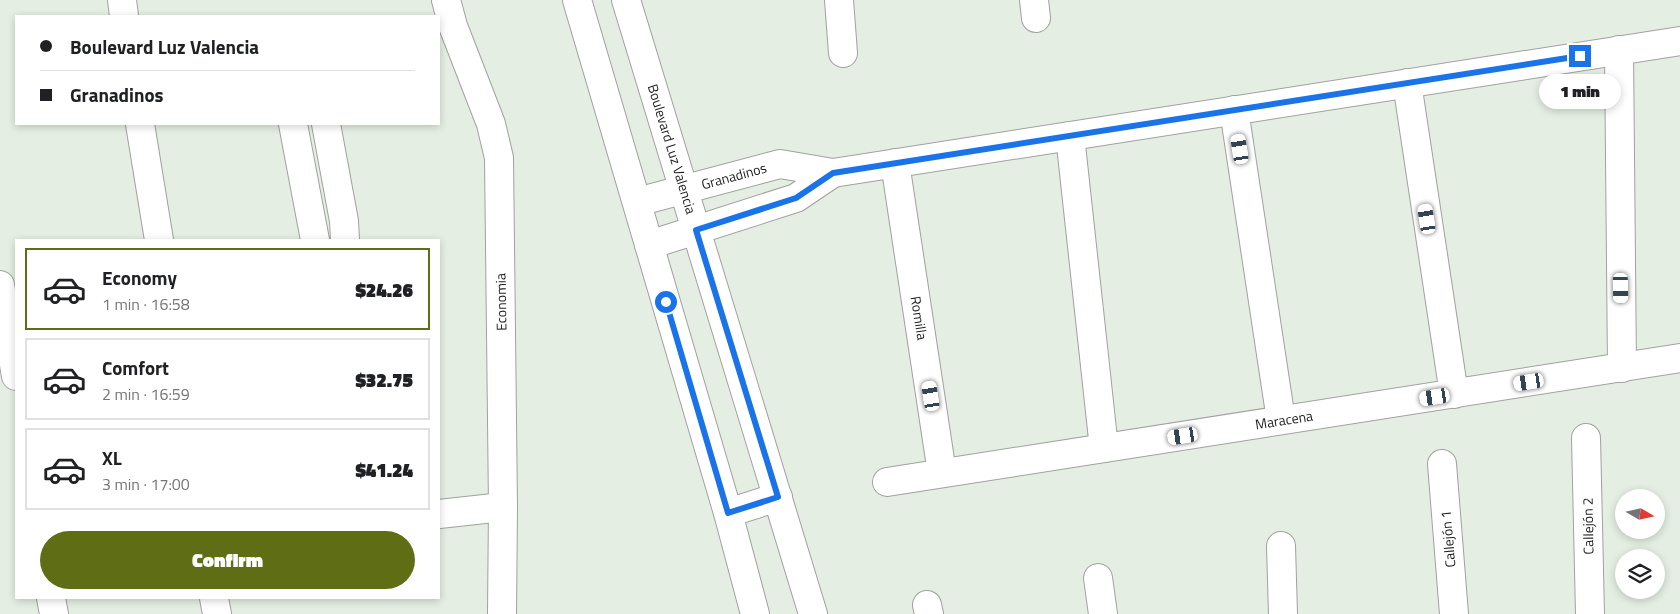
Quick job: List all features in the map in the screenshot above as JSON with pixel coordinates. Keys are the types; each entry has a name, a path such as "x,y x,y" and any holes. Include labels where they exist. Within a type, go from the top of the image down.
{"street":[{"path":"122,0 124,15"},
{"name":"Economia","path":"446,0 446,28 491,124 499,158 503,507 502,614"},
{"path":"577,0 728,513 755,614"},
{"name":"Boulevard Luz Valencia","path":"626,0 813,614"},
{"path":"839,0 842,52"},
{"name":"Granadinos","path":"637,202 780,164 833,173 1680,41"},
{"path":"1619,50 1622,368"},
{"path":"1407,83 1454,394"},
{"path":"1234,110 1281,420"},
{"path":"140,125 159,239"},
{"path":"293,125 315,239"},
{"path":"326,125 344,221 345,239"},
{"path":"1070,136 1104,448"},
{"name":"Romilla","path":"895,163 942,473"},
{"name":"Granadinos","path":"649,245 796,198 833,173"},
{"path":"0,285 15,370"},
{"name":"Maracena","path":"887,482 1680,358"},
{"path":"0,387 15,384"},
{"name":"Callejón 2","path":"1586,438 1590,614"},
{"name":"Callejón 1","path":"1442,464 1454,614"},
{"path":"728,513 778,497"},
{"path":"440,514 503,507"},
{"path":"1281,546 1283,614"},
{"path":"1098,578 1103,614"},
{"path":"51,599 54,614"},
{"path":"214,599 217,614"}],"route":[{"path":"666,302 728,513 778,497 696,230 796,198 833,173 1580,56"}]}
